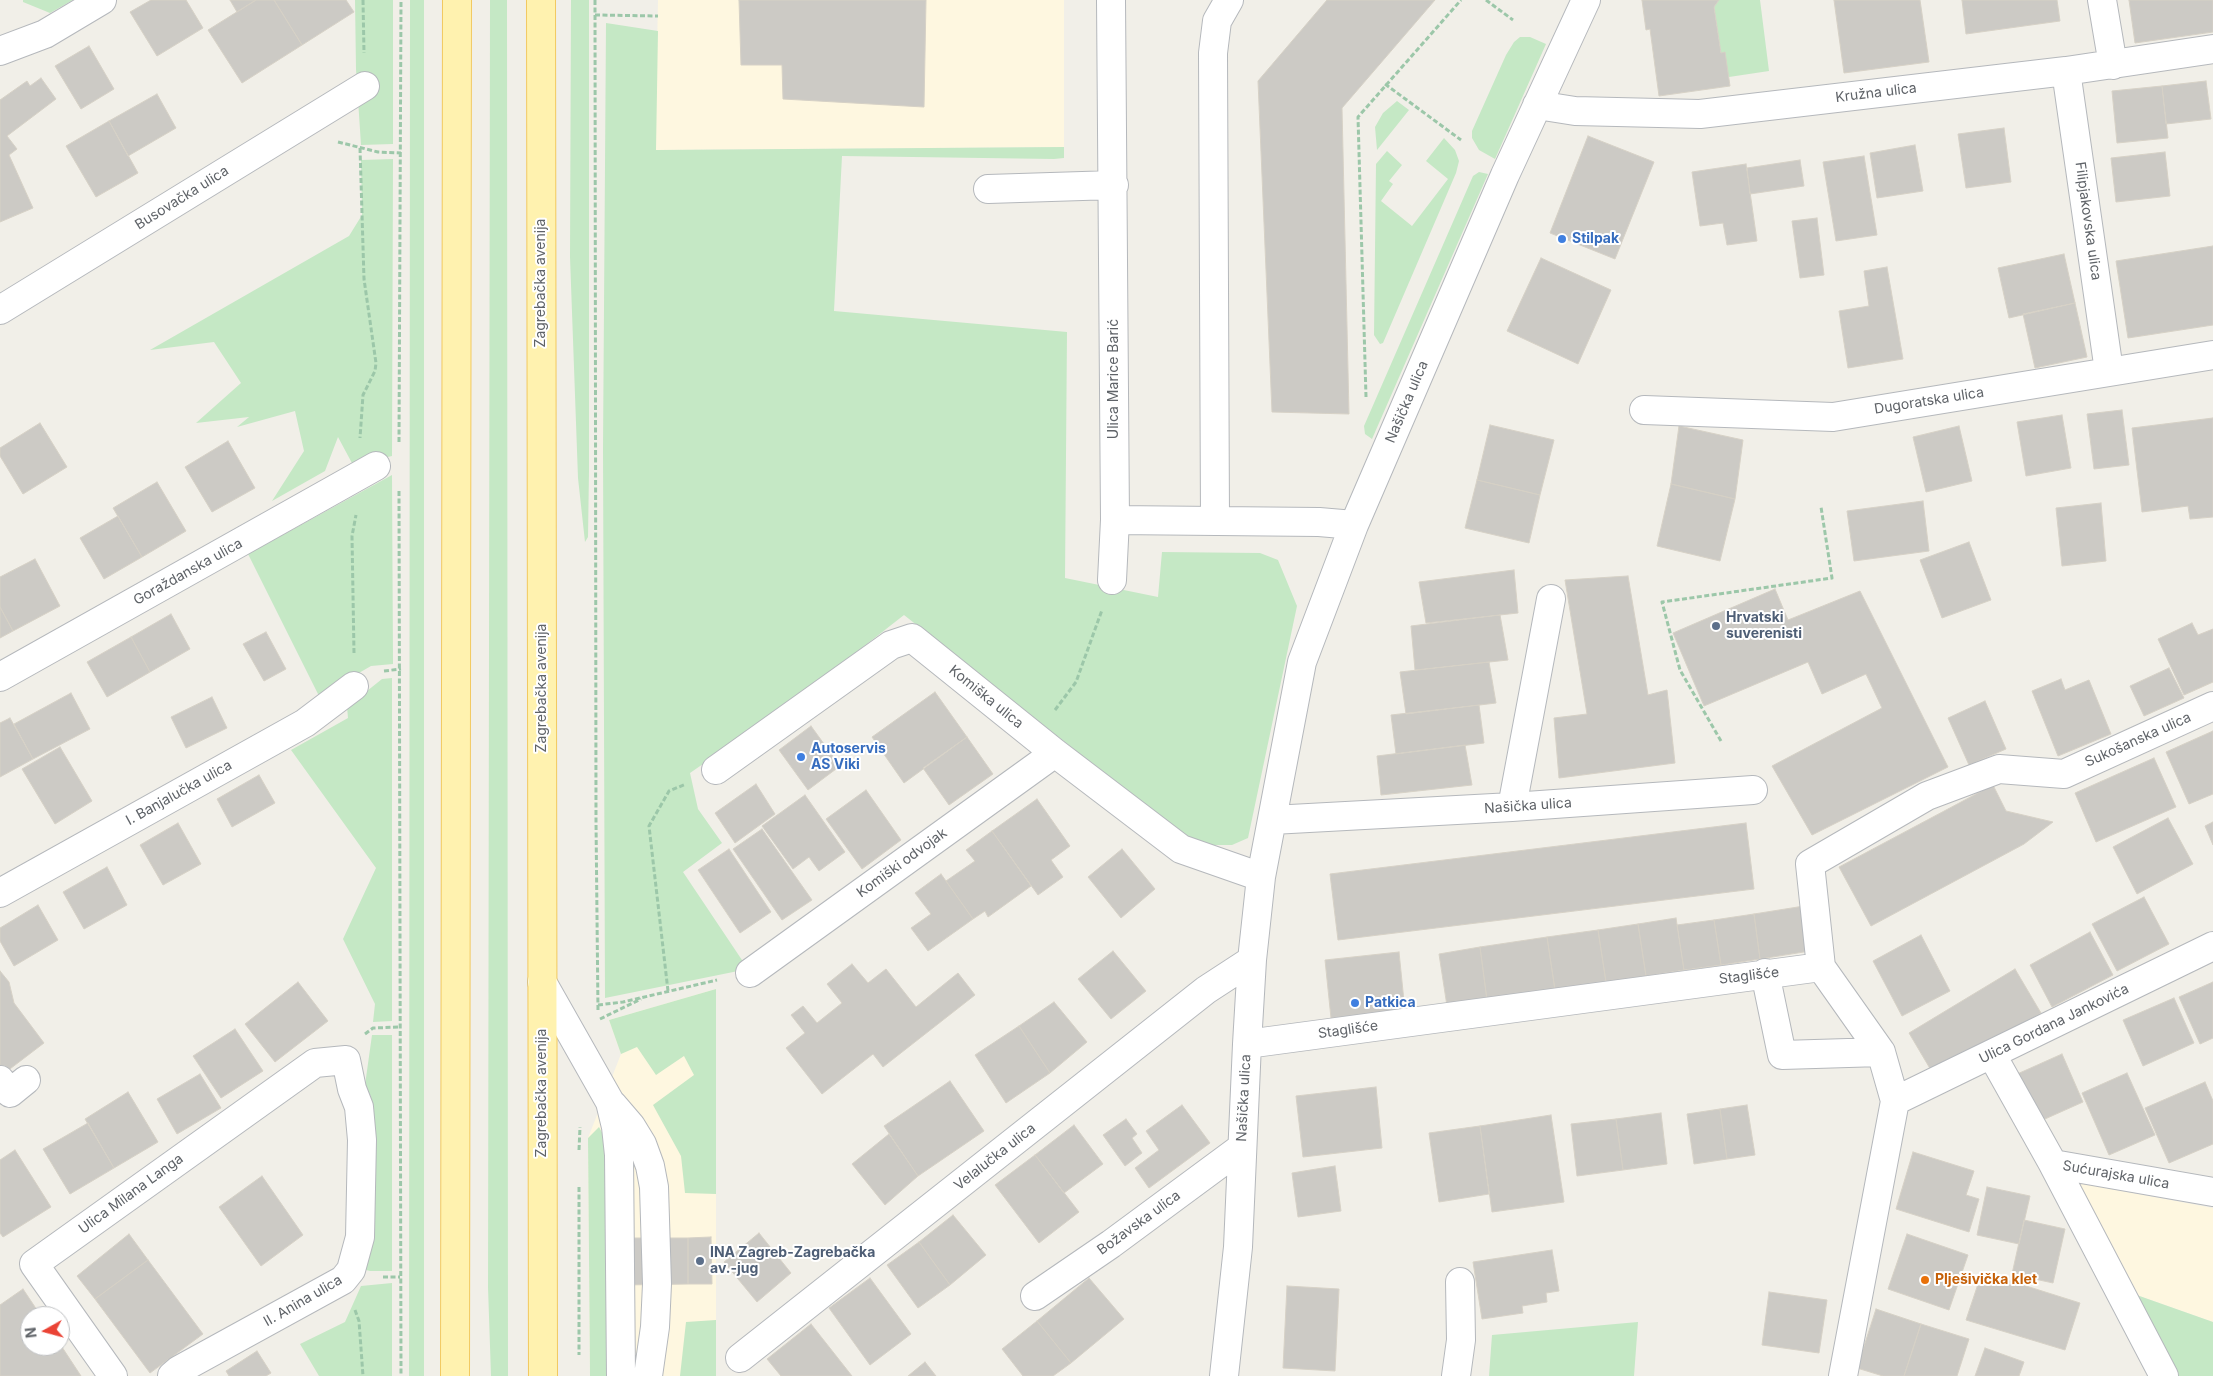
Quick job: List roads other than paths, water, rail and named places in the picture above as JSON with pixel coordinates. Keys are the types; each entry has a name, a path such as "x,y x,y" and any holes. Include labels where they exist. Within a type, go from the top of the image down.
{"main road":[{"path":"455,1376 457,0"},
{"name":"Zagrebačka avenija","path":"541,0 542,1376"}],"street":[{"path":"0,51 45,34 102,0"},
{"name":"Ulica Marice Barić","path":"1111,0 1114,185 1115,520 1112,580"},
{"path":"1215,520 1212,53 1217,21 1230,0"},
{"name":"Našička ulica","path":"1224,1376 1238,1247 1246,1044 1252,960 1261,877 1302,662 1354,525 1537,105 1586,0"},
{"path":"2102,0 2113,65"},
{"name":"Kružna ulica","path":"1537,105 1576,112 1700,114 2066,71 2213,49"},
{"name":"Filipjakovska ulica","path":"2066,71 2109,370"},
{"name":"Busovačka ulica","path":"0,310 364,86"},
{"path":"988,189 1114,185"},
{"name":"Dugoratska ulica","path":"1644,410 1833,417 2109,370 2213,355"},
{"name":"Goraždanska ulica","path":"0,677 371,470"},
{"path":"1115,520 1215,520 1354,525"},
{"path":"1512,807 1551,599"},
{"name":"Komiška ulica","path":"716,770 891,645 912,638 1045,745 1181,849 1261,877"},
{"name":"I. Banjalučka ulica","path":"0,893 305,723 354,686"},
{"name":"Sukošanska ulica","path":"1821,967 1810,864 1927,796 1999,769 2064,774 2213,706"},
{"name":"Komiški odvojak","path":"750,973 1045,745"},
{"name":"Našička ulica","path":"1272,820 1512,807 1753,790"},
{"name":"Ulica Gordana Jankovića","path":"1895,1101 2213,946"},
{"name":"Velalučka ulica","path":"740,1358 1206,990 1252,960"},
{"path":"1821,967 1881,1052 1895,1101 1843,1376"},
{"name":"Staglišće","path":"1246,1044 1821,967"},
{"path":"1765,973 1782,1055 1881,1052"},
{"path":"542,982 610,1102 632,1126 642,1144 650,1166 654,1187 657,1284 655,1327 648,1376"},
{"name":"Sućurajska ulica","path":"1992,1055 2053,1164 2213,1192"},
{"name":"II. Anina ulica","path":"172,1376 179,1370 343,1280 351,1270 360,1237 362,1175 359,1107 352,1089 346,1060"},
{"name":"Ulica Milana Langa","path":"113,1376 34,1264 315,1063 346,1060"},
{"path":"610,1102 616,1127 619,1155 621,1376"},
{"name":"Božavska ulica","path":"1035,1296 1111,1244 1241,1148"},
{"path":"2053,1164 2164,1376"},
{"path":"1456,1376 1461,1340 1460,1282"}],"place":[{"name":"Stilpak","path":"1562,239"},
{"name":"Hrvatski suverenisti","path":"1716,626"},
{"name":"Autoservis AS Viki","path":"801,757"},
{"name":"Patkica","path":"1355,1003"},
{"name":"INA Zagreb-Zagrebačka av.-jug","path":"700,1261"},
{"name":"Plješivička klet","path":"1925,1280"}]}
